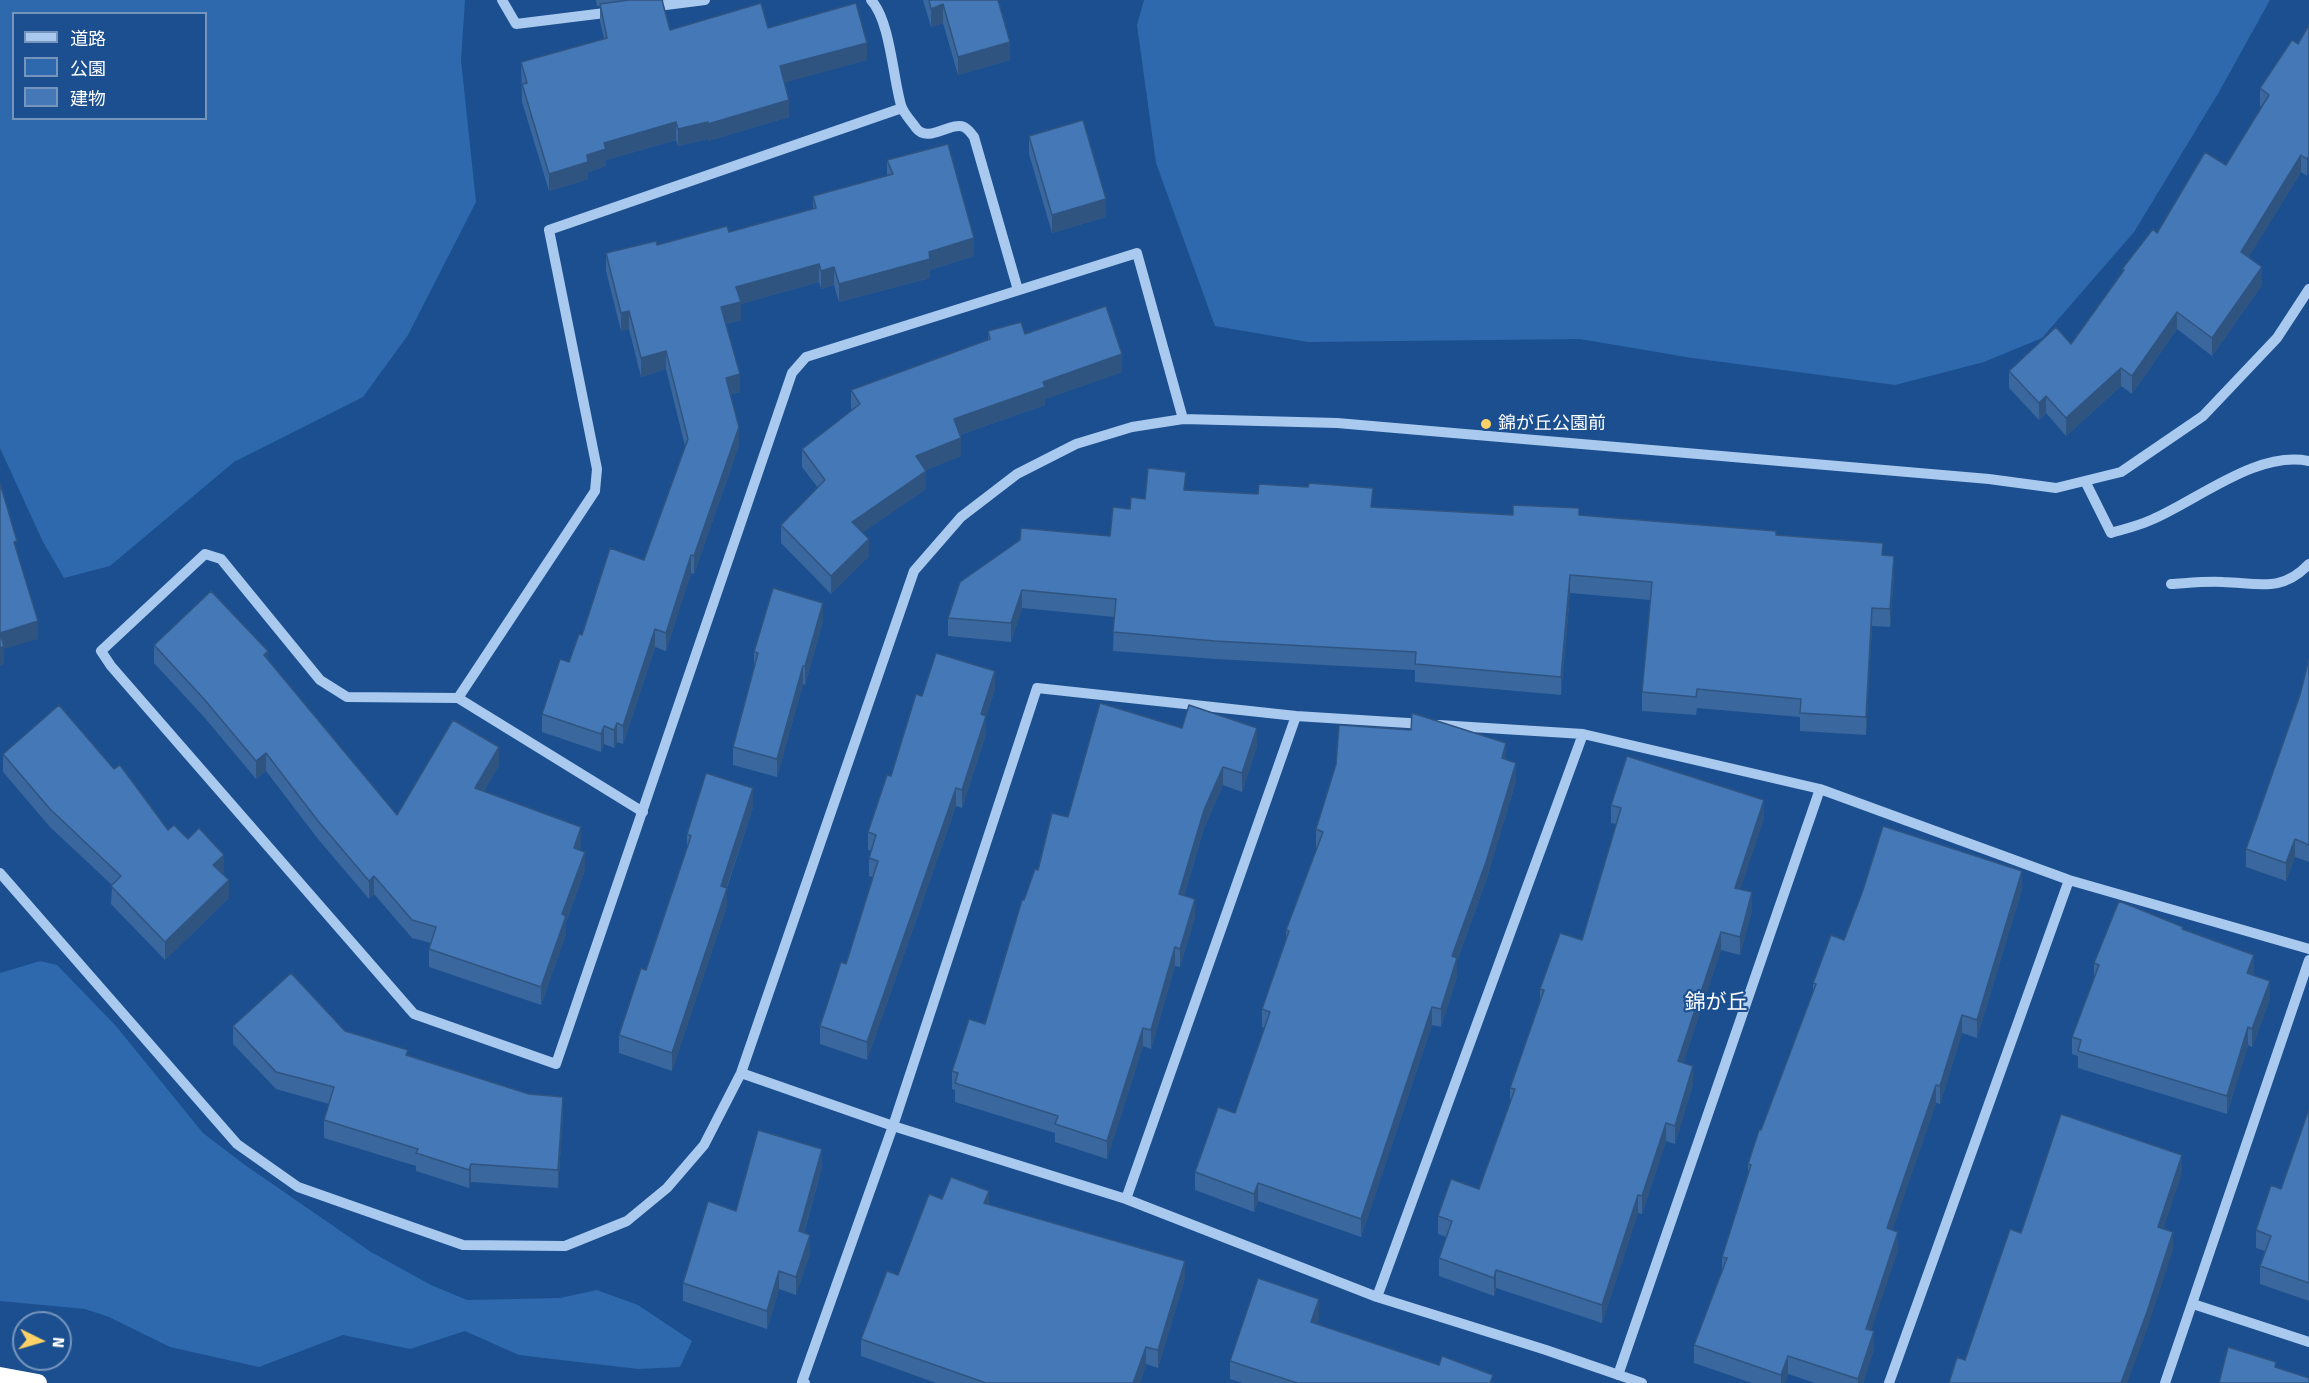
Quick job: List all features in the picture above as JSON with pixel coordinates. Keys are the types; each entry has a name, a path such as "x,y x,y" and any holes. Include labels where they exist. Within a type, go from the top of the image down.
{"highway":[{"path":"0,1376 38,1383"}],"street":[{"path":"502,0 516,24 622,10"},
{"path":"634,9 705,0"},
{"path":"871,0 887,36 902,108 921,132 935,133 961,126 974,137 1018,290"},
{"path":"458,698 596,491 597,469 549,230 902,108"},
{"path":"643,812 458,698 347,697 320,680 221,559 205,554 101,651 111,666 414,1014 556,1064 643,812 792,373 806,357 1137,253 1183,419"},
{"path":"0,873 237,1144 298,1187 462,1245 565,1246 627,1221 667,1188 704,1144 741,1073 914,571 961,517 1017,474 1076,444 1132,427 1183,419 1337,423 1989,479 2056,488 2121,472 2203,416 2277,338 2309,289"},
{"path":"2085,481 2111,533 2150,520 2261,463 2293,458 2309,461"},
{"path":"2171,584 2221,582 2271,586 2298,576 2309,564"},
{"path":"805,1383 802,1382 892,1126 1037,688 1296,716 1583,734 1820,789 2069,880 2309,949"},
{"path":"1126,1199 1296,716"},
{"path":"1377,1297 1583,734"},
{"path":"1618,1375 1820,789"},
{"path":"1889,1383 2069,880"},
{"path":"2165,1383 2309,960"},
{"path":"741,1073 892,1126 1126,1199 1377,1297 1642,1383"},
{"path":"2193,1304 2309,1342"}],"green space":[{"path":"0,0 465,0 461,60 476,202 408,335 363,397 234,462 110,566 64,578 43,542 0,448"},
{"path":"1144,0 2270,0 2219,92 2134,232 2042,338 1984,362 1895,385 1692,358 1580,339 1308,342 1215,326 1156,163 1137,25"},
{"path":"40,961 57,965 116,1026 203,1133 245,1165 371,1252 431,1285 467,1300 560,1298 597,1290 638,1305 692,1341 680,1367 638,1369 519,1355 465,1331 410,1349 343,1335 259,1367 170,1347 109,1317 85,1309 0,1301 0,973"}],"building":[{"path":"629,0 662,0 670,30 761,3 768,28 856,3 867,43 780,66 789,100 708,124 708,122 678,129 676,122 604,143 606,149 587,155 588,162 549,174 522,84 527,83 521,62 607,38 600,4"},
{"path":"929,0 998,0 1010,42 958,57 943,4 931,9"},
{"path":"2309,25 2309,156 2307,159 2301,155 2241,252 2262,267 2212,338 2177,312 2132,376 2121,368 2066,418 2046,396 2039,403 2009,371 2056,327 2071,344 2124,270 2122,269 2153,229 2157,233 2205,152 2226,165 2269,95 2260,88 2292,40 2298,44"},
{"path":"1083,120 1106,199 1052,215 1029,136"},
{"path":"948,144 974,238 929,252 930,259 839,284 834,267 821,271 819,264 736,287 741,302 721,307 740,374 726,378 739,427 694,556 691,555 666,633 655,629 623,726 617,723 614,730 604,726 601,734 542,714 560,659 569,662 579,634 582,635 610,548 644,560 688,439 666,351 641,358 629,311 621,313 606,253 656,241 657,245 727,226 729,232 816,208 813,196 893,174 887,160"},
{"path":"1106,306 1122,354 1043,382 1045,387 954,419 961,438 916,456 926,471 852,522 869,539 831,576 781,525 825,480 802,449 860,404 851,390 990,339 988,331 1021,322 1025,334"},
{"path":"1148,468 1186,472 1184,490 1258,494 1259,484 1308,487 1309,483 1373,488 1371,507 1513,515 1513,505 1579,508 1579,515 1776,531 1776,535 1883,543 1882,555 1894,556 1890,609 1872,608 1866,717 1800,713 1801,699 1697,689 1696,697 1642,692 1652,582 1570,575 1561,677 1415,664 1416,652 1215,641 1113,632 1116,599 1022,590 1011,623 948,618 960,582 1020,540 1021,528 1110,536 1113,507 1130,509 1131,497 1145,499"},
{"path":"0,483 17,541 14,542 38,621 0,633"},
{"path":"773,588 823,603 777,759 733,747 758,653 754,652"},
{"path":"211,591 268,651 264,655 397,815 453,720 499,747 475,788 581,827 574,848 585,852 562,914 566,916 541,987 429,949 436,927 412,920 374,876 369,881 318,821 266,753 256,761 204,699 154,645"},
{"path":"0,633 4,646 0,648"},
{"path":"936,653 995,671 981,714 986,716 962,790 956,788 867,1042 820,1026 841,962 846,964 878,861 869,858 876,835 868,832 887,775 891,776 916,694 922,696"},
{"path":"2309,659 2309,845 2295,839 2286,863 2246,849 2300,695"},
{"path":"1100,703 1182,728 1189,705 1257,728 1242,773 1223,767 1204,810 1179,894 1195,899 1180,949 1175,947 1151,1030 1143,1028 1107,1141 1055,1124 1058,1116 955,1083 958,1073 952,1071 969,1019 985,1024 1022,900 1024,900 1035,869 1038,870 1052,813 1068,817"},
{"path":"59,705 114,769 120,765 168,830 174,825 188,839 199,828 224,855 213,865 229,880 165,942 111,886 121,876 50,809 3,754"},
{"path":"1412,713 1506,743 1502,758 1516,763 1486,862 1452,956 1457,958 1441,1009 1432,1007 1361,1219 1258,1183 1254,1194 1195,1172 1218,1107 1235,1113 1270,1012 1262,1009 1289,931 1286,930 1323,832 1316,829 1336,764 1339,725 1411,730"},
{"path":"1627,756 1764,800 1735,888 1752,892 1740,937 1721,932 1678,1061 1693,1066 1675,1126 1666,1123 1642,1196 1638,1195 1602,1305 1496,1270 1494,1278 1439,1258 1452,1221 1438,1216 1451,1179 1479,1189 1515,1089 1510,1088 1544,990 1540,989 1560,933 1582,940 1621,808 1611,805"},
{"path":"706,773 753,788 721,886 727,888 672,1053 619,1035 641,968 646,970 691,836 687,834"},
{"path":"1883,826 2022,871 1977,1020 1962,1015 1940,1086 1936,1085 1887,1228 1898,1232 1866,1329 1874,1331 1858,1379 1788,1356 1781,1375 1694,1345 1727,1258 1722,1257 1751,1165 1748,1164 1759,1130 1761,1130 1816,984 1813,983 1831,935 1844,940"},
{"path":"2119,901 2183,927 2182,929 2254,955 2247,973 2270,981 2252,1029 2248,1027 2227,1096 2078,1051 2081,1040 2072,1037 2099,965 2094,963"},
{"path":"291,973 345,1031 408,1050 406,1055 529,1094 563,1097 558,1170 471,1164 469,1170 416,1153 418,1149 324,1120 334,1087 276,1072 233,1026"},
{"path":"2309,1109 2309,1283 2260,1266 2271,1236 2256,1230 2271,1185 2281,1189"},
{"path":"2061,1114 2182,1155 2158,1227 2173,1232 2121,1383 1949,1383 1957,1357 1965,1360 2010,1229 2021,1233"},
{"path":"758,1130 822,1149 799,1231 810,1235 796,1277 779,1271 767,1311 683,1283 708,1201 736,1211"},
{"path":"951,1177 989,1191 984,1203 1185,1261 1158,1350 1146,1347 1133,1383 986,1383 861,1339 887,1271 898,1275 929,1194 942,1199"},
{"path":"1258,1278 1319,1299 1311,1322 1439,1365 1442,1356 1493,1375 1490,1383 1297,1383 1230,1361"},
{"path":"2228,1347 2276,1362 2275,1367 2309,1378 2309,1383 2219,1383"}],"place":[{"name":"錦が丘公園前","path":"1486,424"}],"district":[{"name":"錦が丘","path":"1716,1003"}]}
